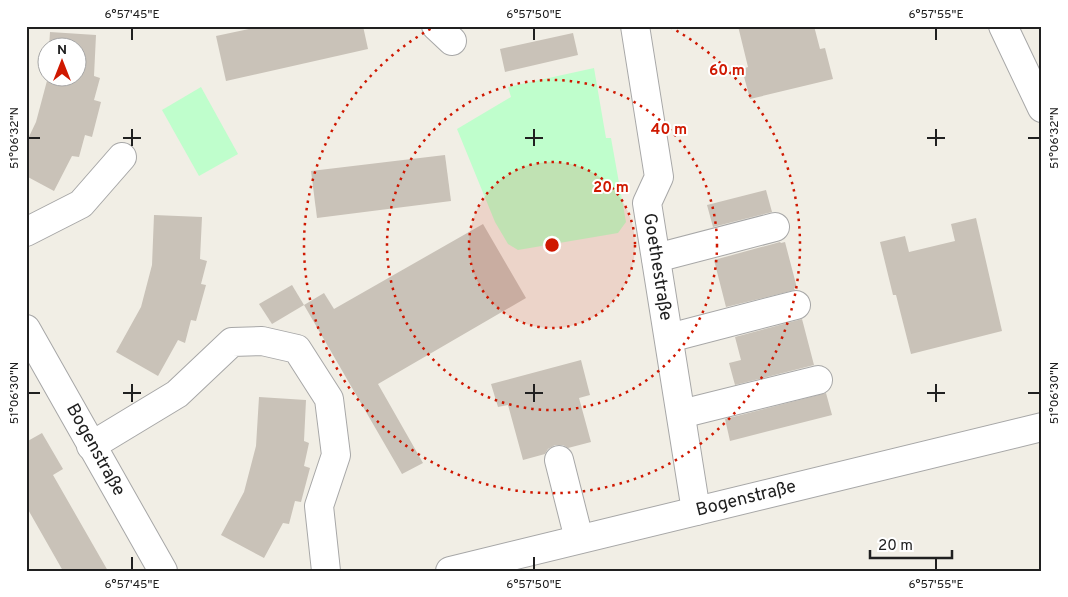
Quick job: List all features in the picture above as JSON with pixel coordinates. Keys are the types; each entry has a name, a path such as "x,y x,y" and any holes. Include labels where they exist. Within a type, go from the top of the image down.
{"street":[{"name":"Goethestraße","path":"635,26 659,177 647,203 696,511"},
{"path":"1004,26 1042,108"},
{"path":"26,232 81,204 122,157"},
{"path":"656,258 775,227"},
{"path":"669,338 796,305"},
{"name":"Bogenstraße","path":"26,329 163,571"},
{"path":"91,446 177,394 232,342 262,341 297,348 329,399 336,455 319,506 326,571"},
{"path":"681,414 818,380"},
{"name":"Bogenstraße","path":"450,571 1042,426"},
{"path":"558,460 579,539"}],"green space":[{"path":"594,68 606,138 611,138 626,222 618,233 518,250 508,244 495,222 457,129 511,97 508,87"},
{"path":"201,87 238,154 199,176 162,110"}],"building":[{"path":"263,26 363,26 368,49 226,81 216,36"},
{"path":"738,26 814,26 820,49 825,48 833,79 750,99 742,69 748,67"},
{"path":"50,32 96,35 94,76 100,78 94,100 101,102 92,137 85,135 79,157 72,156 54,191 26,176 26,143 36,122 45,88 88,88 88,38 50,38"},
{"path":"573,33 578,55 505,72 500,49"},
{"path":"445,155 451,201 317,218 311,171"},
{"path":"766,190 772,212 713,227 707,205"},
{"path":"154,215 202,217 200,259 207,261 201,284 206,285 196,321 191,320 185,343 178,340 158,376 116,352 141,307 152,265"},
{"path":"976,218 1002,331 911,354 896,295 893,295 880,242 905,236 909,252 955,241 951,224"},
{"path":"483,224 526,298 378,384 423,463 402,474 304,305 324,293 334,309"},
{"path":"785,242 797,288 726,307 714,260"},
{"path":"292,285 304,305 272,324 259,304"},
{"path":"802,319 814,365 735,385 729,363 741,360 735,337"},
{"path":"581,360 590,395 579,398 591,442 568,448 563,445 555,445 548,449 545,454 523,460 508,405 498,407 491,384"},
{"path":"826,393 832,415 730,441 725,419"},
{"path":"259,397 306,400 304,441 309,443 304,466 310,468 301,502 295,501 289,524 283,523 264,558 221,535 244,492 256,446"},
{"path":"42,433 63,469 53,475 108,571 63,571 26,506 26,442"}]}
